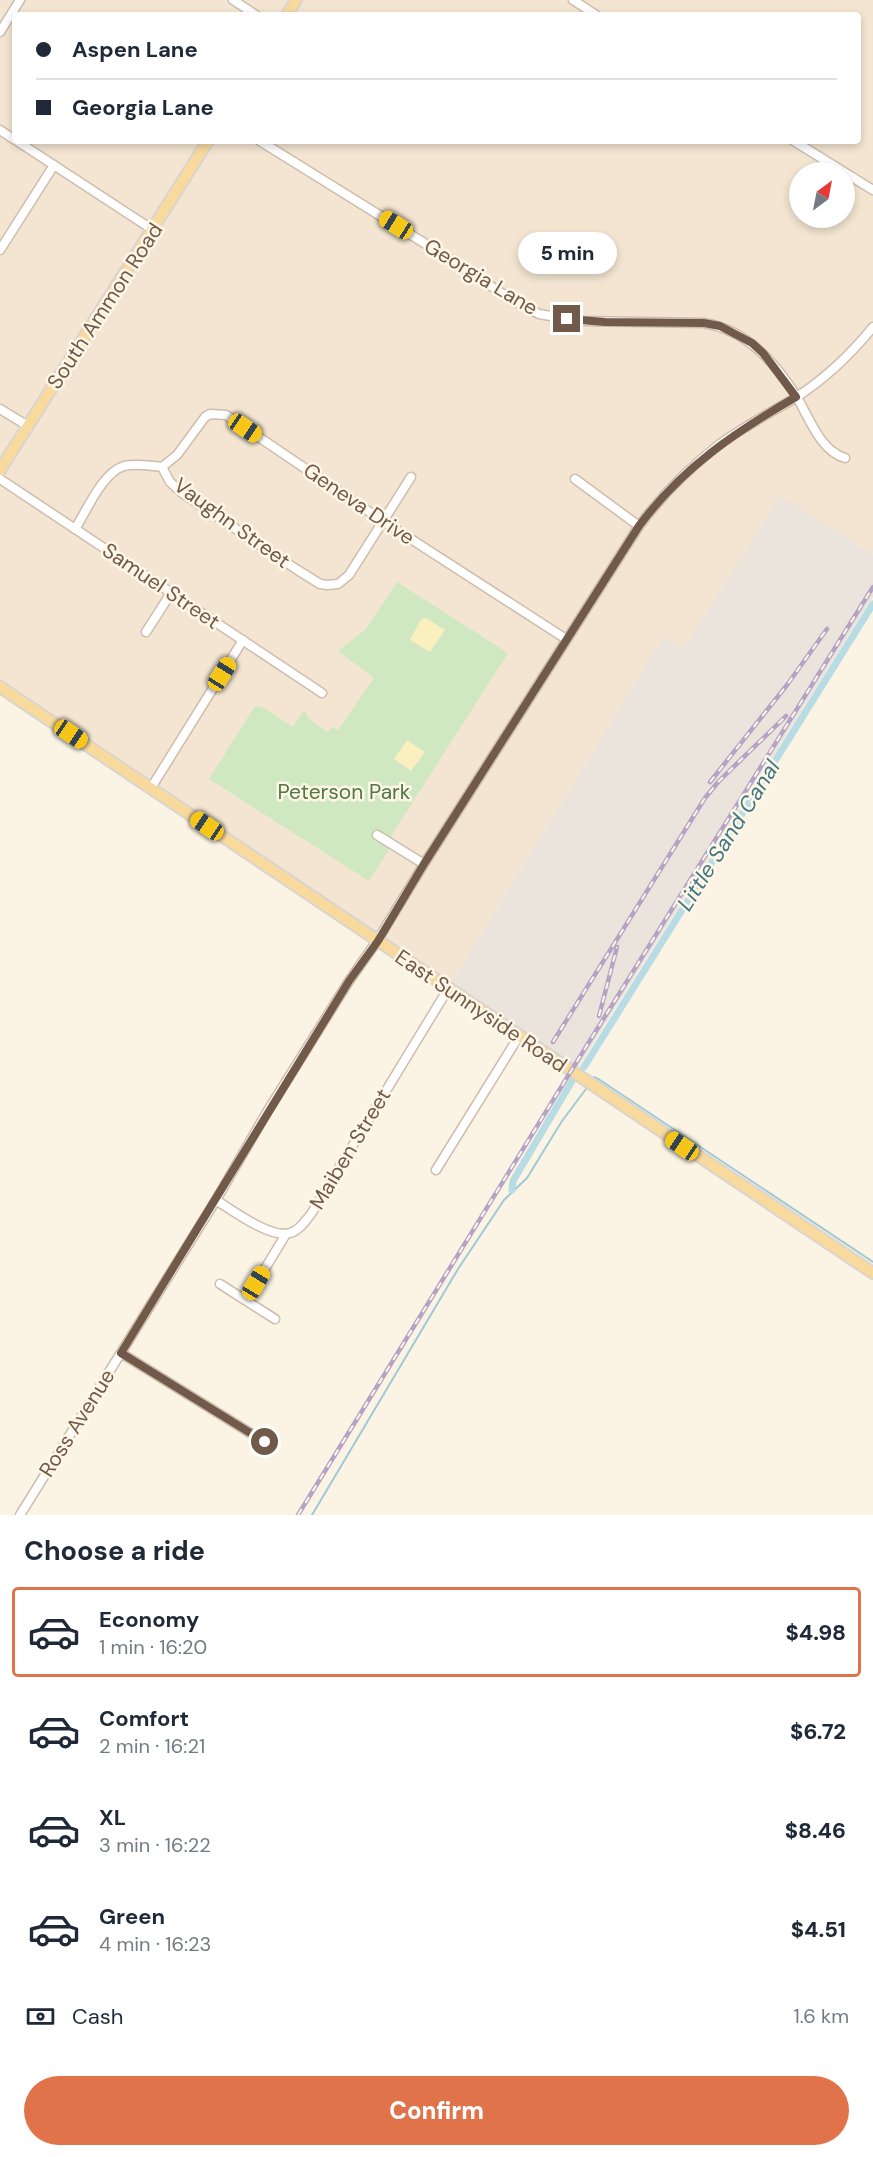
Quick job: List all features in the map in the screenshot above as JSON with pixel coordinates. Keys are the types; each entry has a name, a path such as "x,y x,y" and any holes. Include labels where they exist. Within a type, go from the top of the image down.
{"main road":[{"name":"South Ammon Road","path":"0,470 206,144"},
{"name":"East Sunnyside Road","path":"0,687 873,1273"}],"street":[{"path":"233,0 251,12"},
{"path":"573,0 591,12"},
{"path":"0,32 12,13"},
{"path":"22,144 153,230"},
{"name":"Georgia Lane","path":"265,144 533,311 579,321 704,323 720,326 752,343 763,353 796,397 826,447 835,455 846,458"},
{"path":"799,144 873,190"},
{"path":"0,250 54,165"},
{"name":"Ross Avenue","path":"20,1515 349,981 378,941 566,639 659,498 721,444 825,376 849,355 873,327"},
{"path":"0,409 28,426"},
{"name":"Geneva Drive","path":"162,467 177,455 204,417 210,414 226,415 566,639"},
{"name":"Vaughn Street","path":"75,529 108,475 123,466 139,464 162,467 170,482 182,493 320,584 338,584 350,575 384,521"},
{"path":"384,521 411,477"},
{"name":"Samuel Street","path":"0,479 322,693"},
{"path":"575,479 639,526"},
{"path":"146,632 171,592"},
{"path":"151,788 243,640"},
{"path":"377,836 424,864"},
{"name":"Maiben Street","path":"286,1234 297,1229 312,1214 448,989"},
{"path":"436,1170 519,1036"},
{"path":"216,1200 270,1231 286,1234 246,1300"},
{"path":"220,1284 275,1318"},
{"path":"121,1353 265,1442"}],"shaded area":[{"path":"0,0 873,0 873,555 781,497 683,649 663,637 448,989 0,687"},
{"path":"781,496 873,555 873,597 574,1074 448,989 663,637 683,649"}],"green space":[{"name":"Peterson Park","path":"397,582 508,653 391,836 395,840 369,881 209,779 255,706 264,708 293,727 304,710 309,719 328,732 332,727 338,730 374,678 338,651 366,629"}],"sand":[{"path":"426,618 445,630 430,652 410,640 421,619"},
{"path":"407,740 425,752 411,771 394,759"}],"waterway":[{"name":"Little Sand Canal","path":"584,1067 873,604"},
{"path":"593,1079 594,1077 600,1080 873,1262"},
{"path":"512,1190 513,1181 572,1081"},
{"path":"312,1515 458,1269 504,1200 527,1178 562,1121 586,1089"}],"railway":[{"path":"298,1515 873,587"},
{"path":"710,782 787,685 827,629"},
{"path":"553,1042 705,798 719,781 786,716"},
{"path":"599,1016 617,947"}],"route":[{"path":"265,1442 121,1353 349,981 378,941 424,864 639,526 659,498 721,444 796,397 763,353 752,343 720,326 684,322 605,322 567,319"}]}
